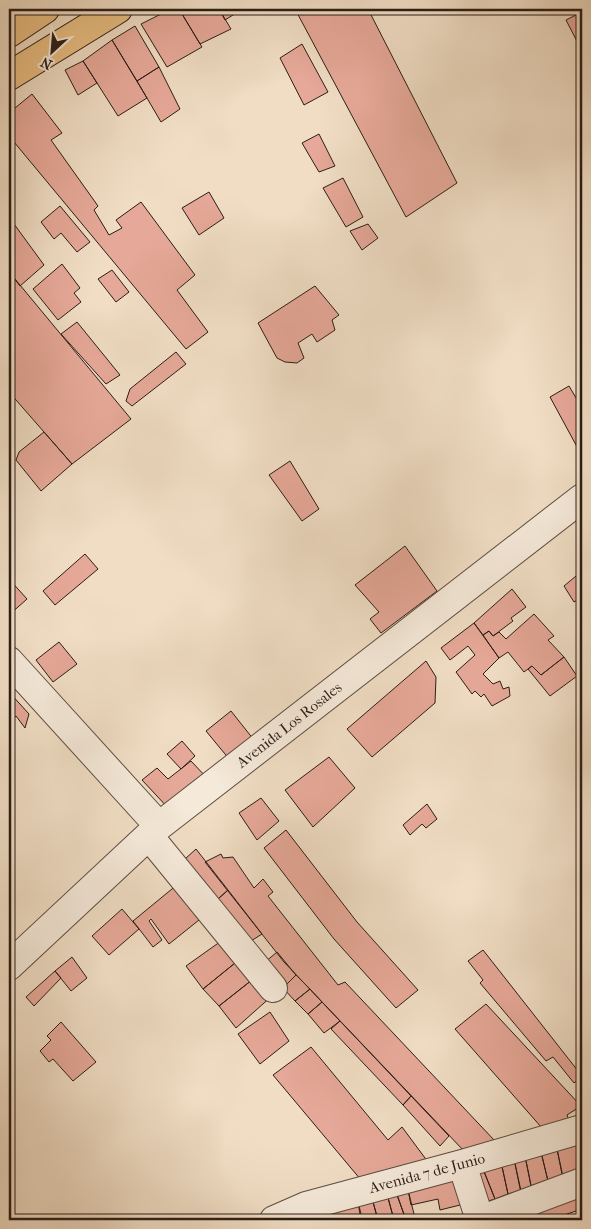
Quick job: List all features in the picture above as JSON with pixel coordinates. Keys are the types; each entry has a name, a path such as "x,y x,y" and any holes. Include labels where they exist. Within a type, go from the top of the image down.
{"main road":[{"path":"9,33 45,9"},
{"path":"9,76 118,9"}],"street":[{"name":"Avenida Los Rosales","path":"9,966 154,831 582,498"},
{"path":"9,661 154,831 273,988"},
{"name":"Avenida 7 de Junio","path":"274,1220 306,1206 582,1129"},
{"path":"462,1164 480,1220 582,1182"}],"building":[{"path":"171,9 179,9 202,47 167,67 141,24"},
{"path":"179,9 219,9 231,29 200,44"},
{"path":"219,9 240,9 241,10 225,20"},
{"path":"295,9 368,9 457,183 406,217"},
{"path":"582,12 582,51 566,20"},
{"path":"135,26 159,67 137,81 112,40"},
{"path":"112,40 147,98 118,116 83,61"},
{"path":"302,44 328,92 304,105 280,58"},
{"path":"83,61 97,83 78,95 65,70"},
{"path":"159,67 180,109 161,122 137,81"},
{"path":"32,94 62,133 51,140 98,206 94,210 109,235 122,228 116,220 141,202 195,275 177,290 208,332 186,349 9,136 9,113"},
{"path":"319,134 335,166 319,172 302,143"},
{"path":"343,178 363,217 346,227 323,188"},
{"path":"209,192 224,218 199,235 182,208"},
{"path":"60,206 90,242 77,252 61,233 54,239 41,222"},
{"path":"9,218 14,224 9,229"},
{"path":"14,224 44,265 20,286 10,273 9,275 9,229"},
{"path":"368,224 378,238 362,250 350,231"},
{"path":"62,264 80,288 74,293 81,302 58,320 33,289"},
{"path":"112,270 129,292 116,302 98,279"},
{"path":"10,273 131,419 72,464 9,392"},
{"path":"315,286 339,315 332,320 335,330 317,342 312,334 298,343 304,358 297,363 285,362 277,358 258,323"},
{"path":"77,322 120,375 106,384 61,334"},
{"path":"176,352 186,364 132,406 126,401 130,389"},
{"path":"569,386 582,408 582,456 550,397"},
{"path":"44,432 72,464 41,491 16,460 19,452"},
{"path":"290,461 319,509 302,521 269,475"},
{"path":"405,546 437,591 381,633 370,619 379,612 355,585"},
{"path":"85,554 98,569 55,605 43,591"},
{"path":"582,571 582,597 574,602 564,586"},
{"path":"9,579 27,599 9,615"},
{"path":"512,589 526,607 511,618 513,621 493,636 489,631 483,635 474,623"},
{"path":"534,614 554,636 548,640 564,657 541,675 532,666 524,672 508,652 499,658 483,635 489,631 493,636 499,632 506,639"},
{"path":"474,623 499,658 483,674 493,684 500,681 503,689 509,687 510,696 492,706 484,694 481,697 475,691 472,694 456,672 475,655 468,646 450,660 441,648"},
{"path":"59,642 77,664 53,682 36,660"},
{"path":"564,657 577,676 550,696 528,669 532,666 541,675"},
{"path":"426,661 436,677 435,703 372,757 347,729"},
{"path":"9,692 29,714 25,728 16,716 11,721 9,719"},
{"path":"231,711 254,740 230,760 206,731"},
{"path":"182,741 195,756 181,769 167,754"},
{"path":"329,757 355,788 313,827 285,790"},
{"path":"191,761 208,779 170,810 142,780 157,768 168,779"},
{"path":"261,798 279,821 257,840 239,813"},
{"path":"427,804 437,819 426,828 422,824 410,835 403,825"},
{"path":"286,830 357,922 418,990 396,1008 334,939 264,848"},
{"path":"196,849 228,890 218,899 185,859"},
{"path":"221,854 223,858 233,857 254,888 263,879 273,892 268,896 338,985 345,982 495,1141 464,1151 284,962 205,862"},
{"path":"178,884 204,916 169,944 151,919 149,921 162,940 153,947 133,921"},
{"path":"228,890 262,934 251,941 218,899"},
{"path":"122,909 139,929 109,955 92,936"},
{"path":"224,939 240,959 203,989 186,966"},
{"path":"483,950 582,1076 574,1083 553,1057 546,1061 480,983 483,980 468,961"},
{"path":"277,952 296,975 285,986 264,963"},
{"path":"72,957 87,978 71,991 55,971"},
{"path":"240,959 257,976 219,1006 203,989"},
{"path":"55,971 61,978 34,1006 26,997"},
{"path":"296,975 310,989 295,1001 283,988"},
{"path":"257,976 273,995 236,1028 219,1006"},
{"path":"310,989 322,1002 308,1014 295,1001"},
{"path":"322,1002 340,1021 324,1033 308,1014"},
{"path":"486,1004 581,1106 567,1115 569,1120 542,1128 455,1029"},
{"path":"270,1012 289,1041 260,1064 238,1034"},
{"path":"340,1021 411,1096 403,1105 331,1029"},
{"path":"61,1022 96,1062 73,1081 53,1059 49,1062 40,1051 51,1040 47,1036"},
{"path":"311,1047 388,1140 402,1127 428,1162 361,1180 273,1075"},
{"path":"411,1096 449,1136 440,1146 403,1105"},
{"path":"582,1142 582,1173 563,1179 557,1149"},
{"path":"557,1149 563,1177 548,1181 541,1152"},
{"path":"541,1152 548,1181 531,1186 525,1156"},
{"path":"525,1156 532,1190 521,1193 514,1159"},
{"path":"514,1159 521,1191 508,1194 501,1162"},
{"path":"501,1162 508,1194 495,1199 483,1169"},
{"path":"483,1169 495,1199 478,1204 470,1173"},
{"path":"457,1177 464,1204 440,1210 438,1199 411,1205 408,1190"},
{"path":"408,1190 415,1218 406,1220 396,1192"},
{"path":"396,1192 406,1220 394,1220 387,1194"},
{"path":"581,1193 582,1209 549,1220 526,1220 523,1209"},
{"path":"387,1194 394,1220 378,1220 373,1202 376,1197"},
{"path":"370,1200 373,1202 378,1220 362,1218 358,1202"},
{"path":"358,1202 361,1220 346,1220 345,1218 328,1220 327,1211"},
{"path":"327,1211 328,1220 291,1220"},
{"path":"467,1213 469,1220 441,1220"}]}
